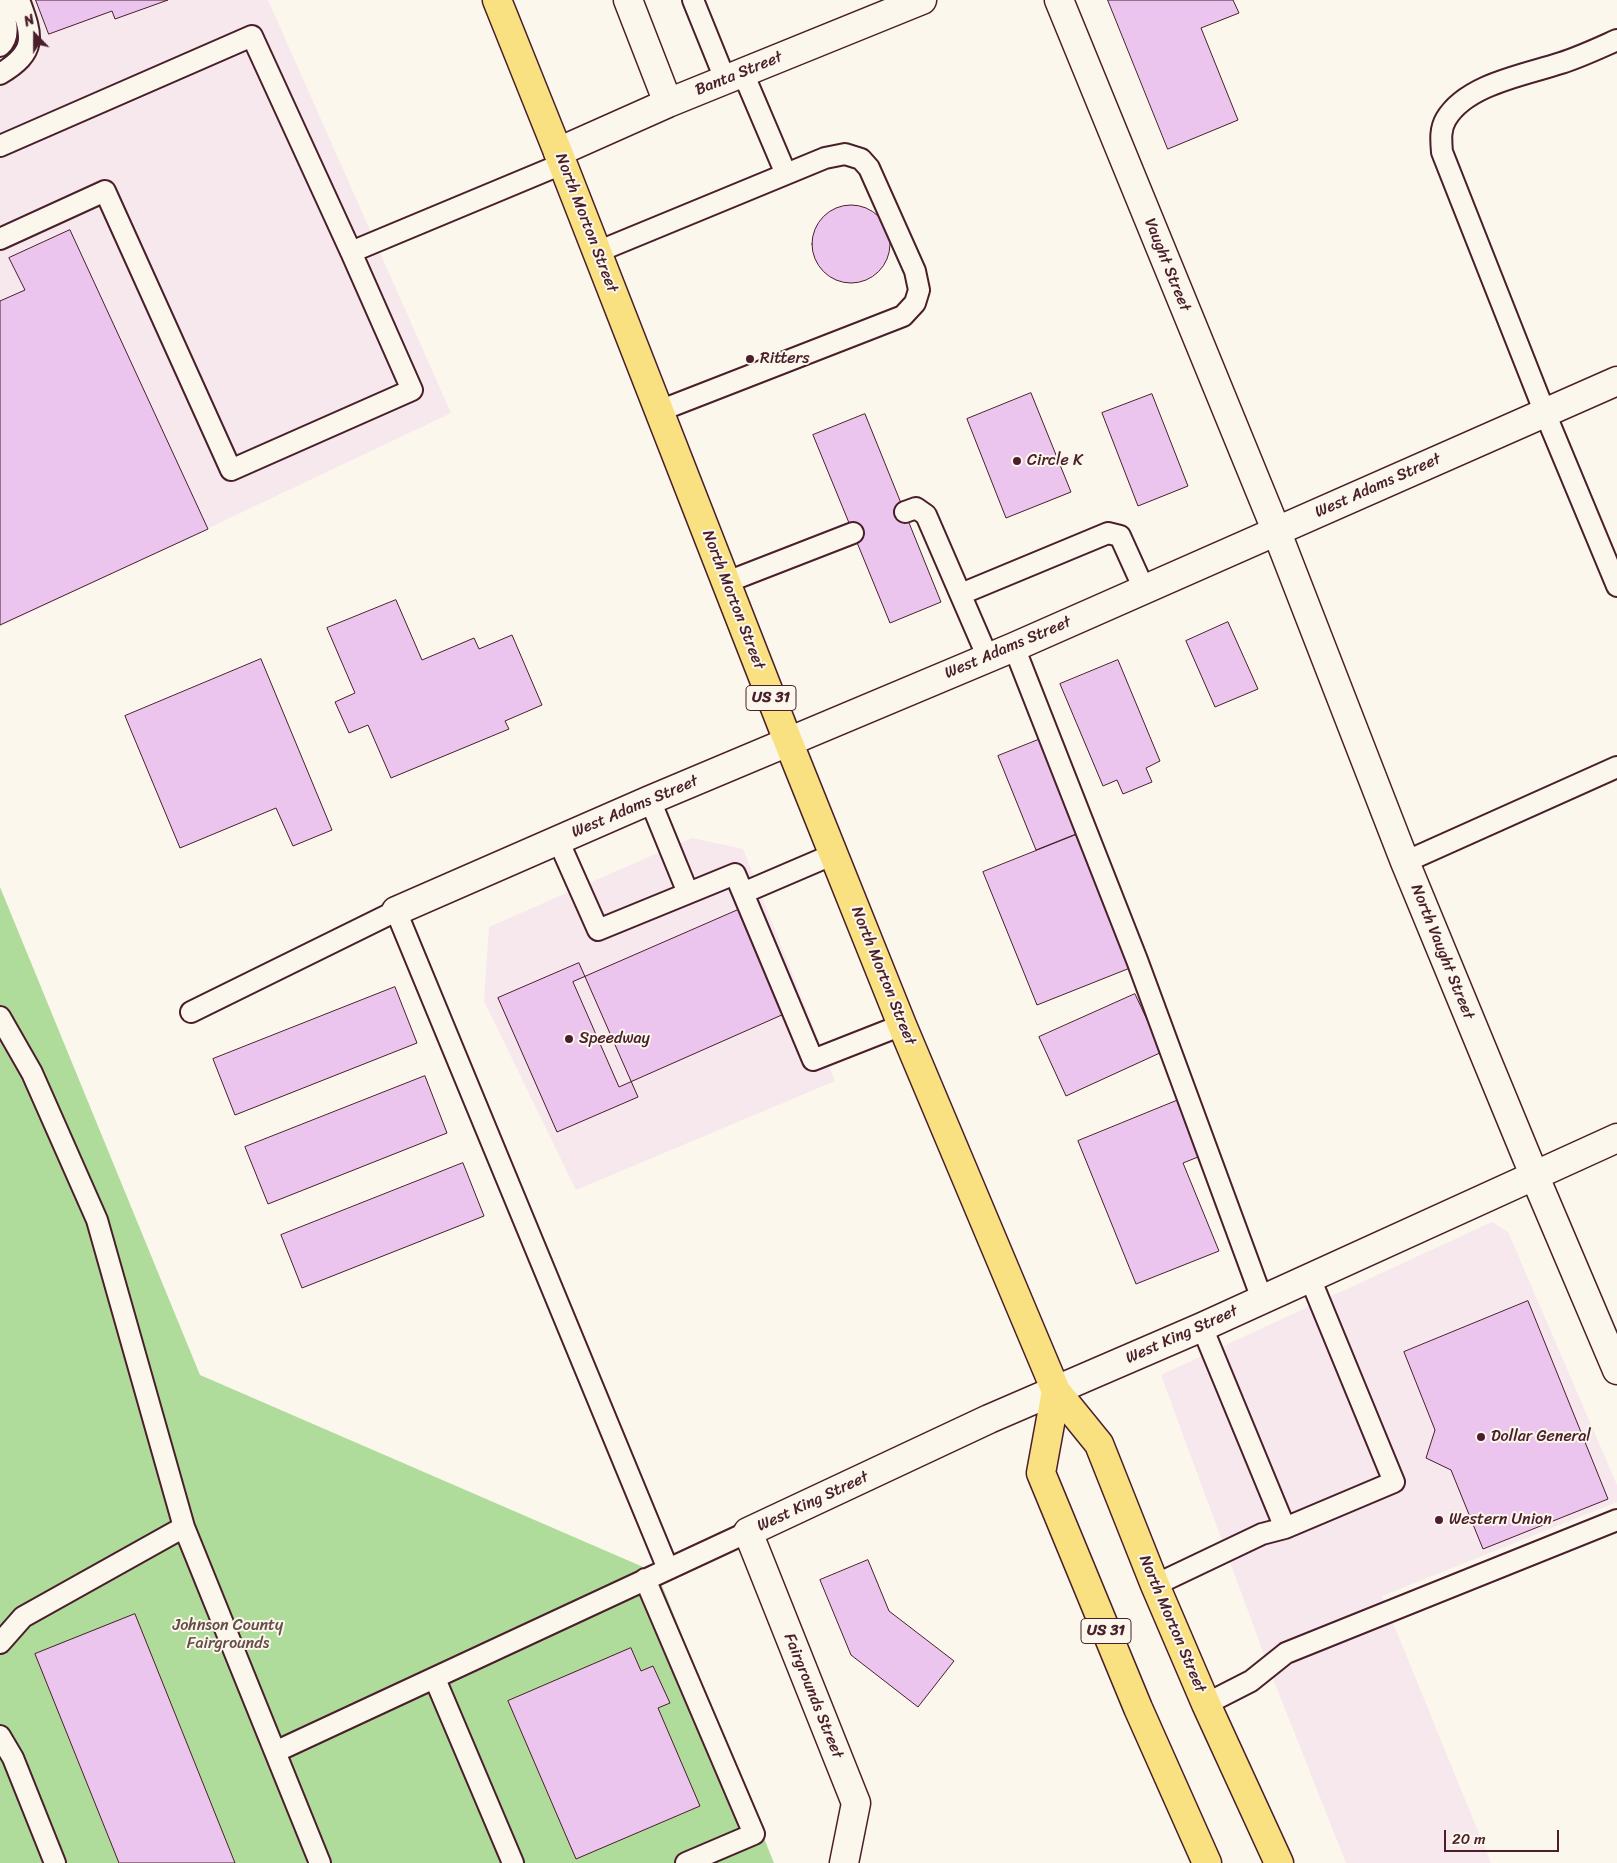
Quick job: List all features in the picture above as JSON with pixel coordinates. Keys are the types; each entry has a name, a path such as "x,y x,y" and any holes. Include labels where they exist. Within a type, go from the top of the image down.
{"main road":[{"name":"North Morton Street","path":"497,0 788,741 902,1025 1056,1391 1099,1444 1155,1585 1206,1704 1279,1863"},
{"name":"US 31","path":"1056,1391 1041,1473 1138,1708 1207,1863"}],"street":[{"path":"628,0 668,103"},
{"name":"Banta Street","path":"560,158 668,103 922,0"},
{"name":"Vaught Street","path":"1058,0 1276,530"},
{"name":"West Adams Street","path":"396,911 788,741 1014,647 1617,381"},
{"name":"North Vaught Street","path":"1276,530 1405,862 1617,1370"},
{"name":"West King Street","path":"748,1532 989,1419 1202,1327 1535,1177 1617,1138"},
{"name":"Fairgrounds Street","path":"748,1532 856,1803 844,1863"}],"lane":[{"path":"0,74 23,58 28,45 29,33 19,0"},
{"path":"693,0 786,174"},
{"path":"0,4 6,23 6,34 0,46"},
{"path":"0,146 252,36 412,390 231,470 105,192 0,239"},
{"path":"1617,40 1563,62 1481,89 1461,102 1446,119 1441,133 1442,152 1545,413 1617,586"},
{"path":"597,252 824,158 845,154 861,159 870,168 915,271 919,290 916,303 903,316 660,411"},
{"path":"351,252 560,158"},
{"path":"905,512 916,508 926,515 988,658"},
{"path":"726,582 853,533"},
{"path":"961,594 1108,533 1120,536 1144,589"},
{"path":"1014,647 1137,960 1262,1299"},
{"path":"1405,862 1617,767"},
{"path":"650,800 688,893"},
{"path":"558,840 598,930 735,874 814,1060 902,1025"},
{"path":"742,893 834,854"},
{"path":"191,1012 396,911 668,1569"},
{"path":"0,1017 32,1073 97,1220 184,1527 320,1863"},
{"path":"1155,1585 1262,1534 1285,1528 1394,1482 1310,1278"},
{"path":"1202,1327 1285,1528"},
{"path":"1206,1704 1251,1681 1286,1653 1617,1520"},
{"path":"0,1643 23,1617 184,1527"},
{"path":"275,1752 748,1532"},
{"path":"645,1579 754,1834 686,1863"},
{"path":"435,1679 513,1863"},
{"path":"0,1736 13,1758 55,1863"}],"shaded area":[{"path":"0,0 268,0 451,413 0,627"},
{"path":"692,838 743,849 835,1081 576,1190 484,1001 489,927"},
{"path":"1492,1222 1508,1232 1617,1485 1617,1502 1382,1596 1491,1863 1346,1863 1272,1676 1161,1375"}],"green space":[{"name":"Johnson County Fairgrounds","path":"0,887 200,1375 657,1573 774,1863 0,1863"}],"building":[{"path":"36,0 168,0 115,19 112,11 49,34"},
{"path":"1108,0 1233,0 1239,13 1201,28 1238,120 1168,149"},
{"path":"851,205 866,208 879,216 887,229 890,244 887,259 879,272 866,280 851,283 836,280 823,272 815,259 812,244 815,229 823,216 836,208"},
{"path":"70,230 208,529 0,625 0,301 25,290 9,258"},
{"path":"1031,393 1071,492 1006,518 967,419"},
{"path":"1152,394 1188,486 1138,506 1102,413"},
{"path":"865,414 941,602 890,623 813,435"},
{"path":"396,600 422,660 474,638 479,649 512,635 542,705 505,721 509,729 391,778 368,725 349,733 335,702 355,693 327,628"},
{"path":"1228,622 1258,689 1215,707 1186,641"},
{"path":"261,659 332,830 293,846 276,808 180,848 125,716"},
{"path":"1118,660 1160,761 1146,768 1152,782 1123,794 1117,780 1103,786 1060,684"},
{"path":"1043,738 1081,832 1036,850 998,756"},
{"path":"1076,835 1130,968 1037,1005 983,872"},
{"path":"738,910 784,1014 619,1087 573,982"},
{"path":"579,963 638,1097 557,1132 498,998"},
{"path":"395,987 417,1043 235,1115 213,1059"},
{"path":"1135,994 1162,1052 1066,1096 1039,1037"},
{"path":"425,1076 447,1133 268,1204 245,1147"},
{"path":"1181,1099 1203,1155 1183,1163 1219,1251 1136,1284 1078,1141"},
{"path":"463,1163 484,1216 302,1288 281,1235"},
{"path":"1528,1301 1608,1499 1483,1549 1451,1470 1426,1458 1435,1430 1404,1352"},
{"path":"868,1560 889,1611 954,1661 918,1707 851,1655 820,1580"},
{"path":"135,1614 235,1863 119,1863 35,1654"},
{"path":"631,1648 641,1671 653,1666 670,1703 658,1708 700,1806 576,1859 508,1701"}],"place":[{"name":"Ritters","path":"750,359"},
{"name":"Circle K","path":"1017,461"},
{"name":"Speedway","path":"569,1039"},
{"name":"Dollar General","path":"1481,1437"},
{"name":"Western Union","path":"1439,1520"}]}
